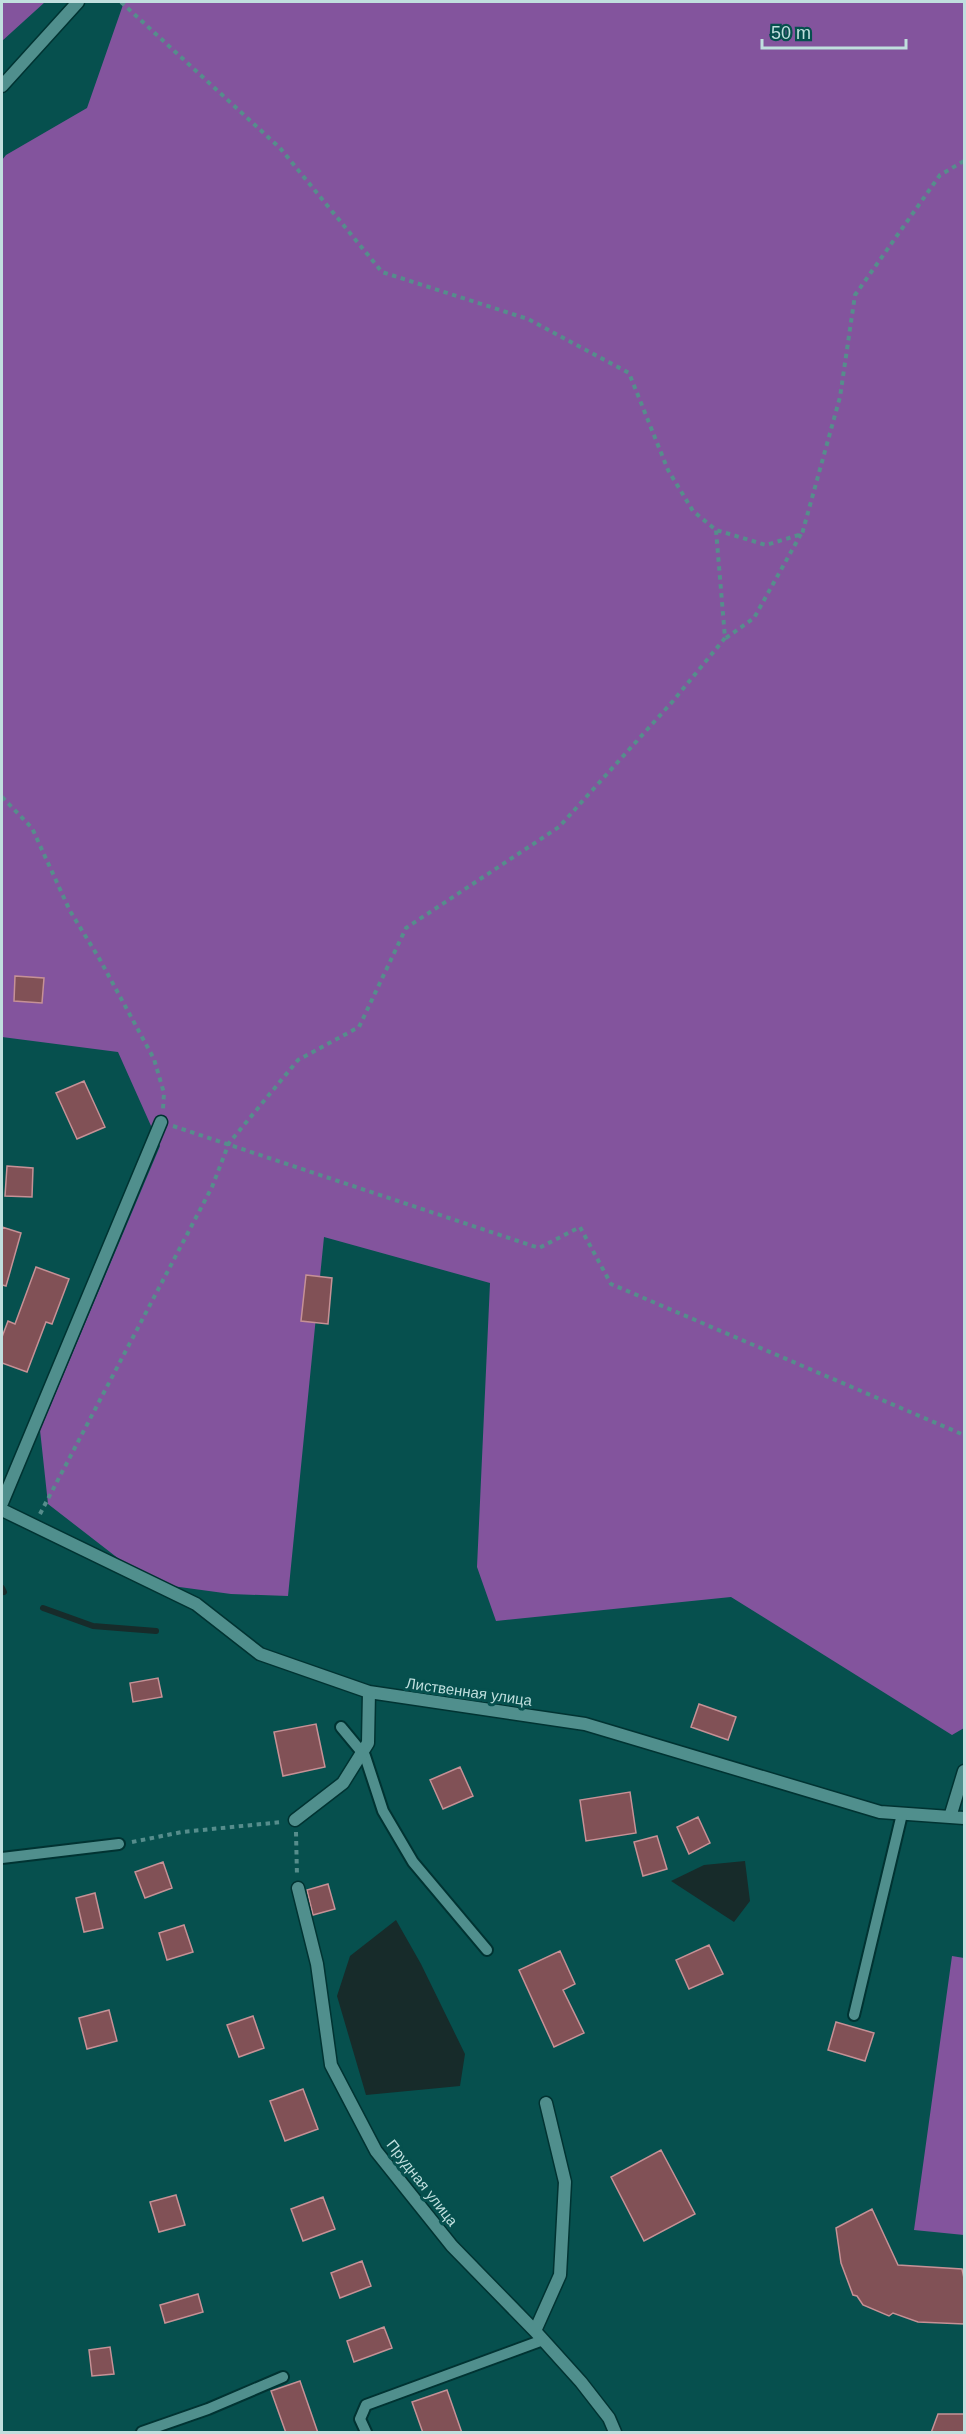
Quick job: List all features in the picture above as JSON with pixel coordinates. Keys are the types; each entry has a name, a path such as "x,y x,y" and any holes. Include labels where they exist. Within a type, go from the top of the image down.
{"street":[{"path":"2,86 78,2"},
{"path":"2,1503 161,1122"},
{"name":"Лиственная улица","path":"2,1510 196,1604 260,1654 369,1692 585,1724 880,1812 902,1814 923,1812 964,1818"},
{"path":"295,1820 343,1783 368,1743 369,1692"},
{"path":"950,1817 964,1771"},
{"name":"Прудная улица","path":"298,1888 317,1964 331,2064 376,2151 452,2246 539,2335 609,2418 615,2433"},
{"path":"539,2335 560,2275 565,2182 546,2103"}],"lane":[{"path":"341,1727 362,1752 383,1811 413,1862 487,1950"},
{"path":"854,2015 902,1814"},
{"path":"2,1858 119,1844"},
{"path":"366,2433 360,2419 366,2405 539,2335"},
{"path":"142,2433 208,2409 283,2377"}],"path":[{"path":"121,2 280,148 382,272 528,319 629,374 668,470 693,511 716,530 766,545 802,534"},
{"path":"34,1526 212,1187 230,1143 298,1060 359,1027 406,928 559,827 673,701 725,638 754,618 802,534 840,397 855,295 940,175 964,161"},
{"path":"716,530 725,638"},
{"path":"2,797 32,828 70,911 99,958 154,1059 164,1093 161,1122 230,1143 539,1248 580,1227 611,1284 964,1435"},
{"path":"119,1844 182,1832 295,1820 298,1888"}],"shaded area":[{"path":"2,2 45,2 2,41"},
{"path":"124,2 964,2 964,1728 952,1735 731,1597 496,1621 477,1567 490,1283 324,1237 288,1596 231,1594 150,1583 48,1504 40,1430 160,1146 118,1052 2,1037 2,160 6,155 87,108"},
{"path":"952,1956 964,1958 964,2235 914,2230"}],"water":[{"path":"745,1861 750,1901 734,1922 671,1881 704,1865"},
{"path":"396,1920 421,1964 465,2054 460,2086 366,2095 337,1996 350,1956"}],"building":[{"path":"15,976 44,978 42,1003 14,1001"},
{"path":"84,1081 105,1127 77,1139 56,1093"},
{"path":"7,1166 33,1168 32,1197 5,1196"},
{"path":"2,1227 21,1233 6,1286 2,1285"},
{"path":"36,1267 69,1279 52,1324 46,1322 27,1372 2,1363 2,1337 8,1321 15,1324"},
{"path":"306,1275 332,1278 328,1324 301,1321"},
{"path":"158,1678 162,1697 133,1702 130,1683"},
{"path":"699,1704 736,1717 728,1740 691,1727"},
{"path":"316,1724 325,1767 283,1776 274,1732"},
{"path":"460,1767 473,1796 443,1809 430,1780"},
{"path":"630,1792 636,1833 586,1841 580,1800"},
{"path":"698,1817 710,1843 689,1854 677,1827"},
{"path":"657,1836 667,1869 643,1876 634,1842"},
{"path":"163,1862 172,1888 145,1898 135,1872"},
{"path":"328,1884 335,1909 313,1915 307,1890"},
{"path":"95,1893 103,1928 84,1932 76,1898"},
{"path":"184,1925 193,1952 167,1960 159,1933"},
{"path":"709,1945 723,1974 689,1989 676,1960"},
{"path":"560,1951 575,1984 563,1990 584,2033 554,2047 519,1970"},
{"path":"109,2010 117,2041 87,2049 79,2018"},
{"path":"253,2016 264,2048 239,2057 227,2025"},
{"path":"836,2022 874,2033 865,2061 828,2050"},
{"path":"303,2089 318,2129 285,2141 270,2101"},
{"path":"661,2150 695,2214 644,2241 611,2177"},
{"path":"176,2195 185,2225 159,2232 150,2202"},
{"path":"323,2197 335,2229 303,2241 291,2209"},
{"path":"872,2209 898,2265 962,2269 964,2324 918,2322 893,2313 889,2316 863,2305 857,2296 853,2295 841,2263 836,2228"},
{"path":"362,2261 371,2286 340,2298 331,2273"},
{"path":"198,2294 203,2312 165,2323 160,2305"},
{"path":"384,2327 392,2348 354,2362 347,2341"},
{"path":"110,2347 114,2374 92,2376 89,2350"},
{"path":"300,2381 318,2433 286,2433 271,2391"},
{"path":"447,2390 462,2433 423,2433 412,2402"},
{"path":"938,2414 964,2414 964,2433 931,2433"}],"waterway":[{"path":"2,1588 4,1592"},
{"path":"43,1608 93,1626 156,1631"}]}
